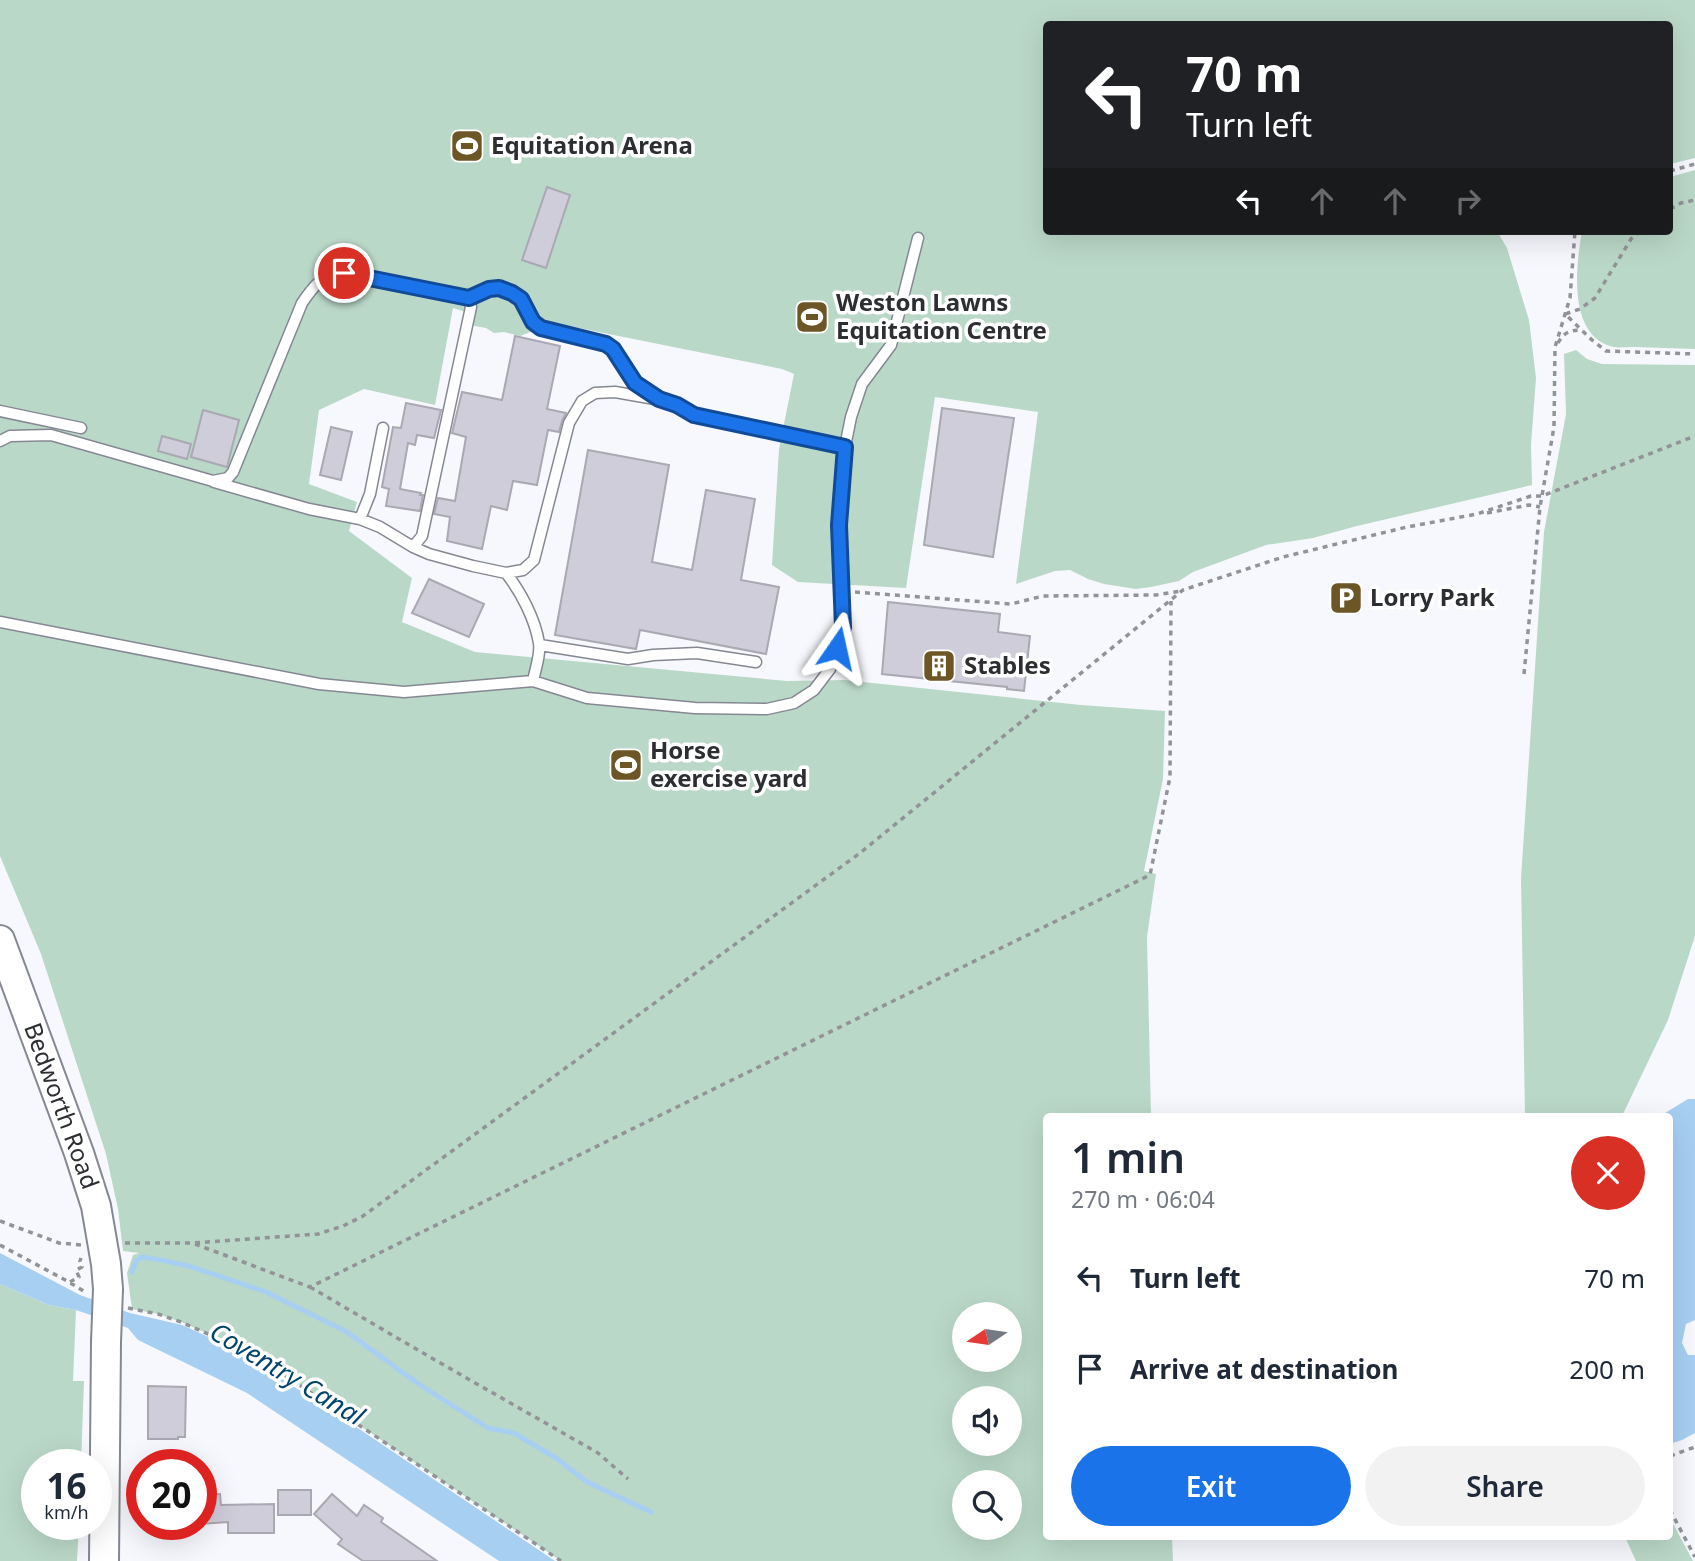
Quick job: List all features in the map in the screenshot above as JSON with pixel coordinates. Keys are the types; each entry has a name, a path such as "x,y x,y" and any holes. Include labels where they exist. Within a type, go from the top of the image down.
{"main road":[{"name":"Bedworth Road","path":"0,940 96,1206 94,1245 103,1287 106,1342 104,1561"}],"lane":[{"path":"0,622 319,684 404,692 533,681 587,698 682,706 767,709 794,703 814,690 830,669 843,627 839,525 845,447 862,384 891,345 918,238"},
{"path":"213,481 228,478 233,472 302,303 312,289 327,276 344,273 469,298 489,289 499,288 521,299 533,322 541,328 606,344 613,349 635,383 659,399"},
{"path":"413,547 422,536 471,307 469,298"},
{"path":"0,441 9,436 51,435 309,509 360,519 429,554 506,573 523,570 534,560 569,423 582,401 595,393 659,399 694,415 845,447"},
{"path":"0,411 80,428"},
{"path":"360,519 370,494 383,428"},
{"path":"506,573 520,591 540,645 533,681"},
{"path":"540,645 628,659 697,653 756,662"}],"path":[{"path":"1673,170 1695,164"},
{"path":"1673,207 1695,200"},
{"path":"1524,674 1540,507 1554,427 1555,347 1570,298 1575,235"},
{"path":"1565,314 1580,309 1595,298 1636,235"},
{"path":"1565,314 1606,351 1695,354"},
{"path":"1555,347 1563,334 1583,330"},
{"path":"1476,514 1531,496 1542,496 1695,436"},
{"path":"843,591 1011,604 1043,596 1156,595 1182,590 1257,565 1334,544 1407,527 1529,505 1540,507"},
{"path":"0,1221 59,1243 94,1245 193,1243 318,1234 363,1216 860,853 1182,590"},
{"path":"310,1287 1150,875 1170,777 1171,601"},
{"path":"193,1243 310,1287 598,1452 628,1479"},
{"path":"0,1245 83,1291 103,1287"},
{"path":"69,1282 79,1277 76,1270 82,1267 80,1261 94,1245"},
{"path":"128,1308 181,1321 276,1369 561,1561"},
{"path":"1673,1456 1695,1447"},
{"path":"1673,1516 1695,1557"}],"green space":[{"path":"0,0 1695,0 1695,158 1673,163 1673,21 1043,21 1043,235 1499,235 1507,248 1529,320 1536,378 1531,445 1532,485 1313,538 1266,545 1193,572 1179,581 1151,587 1136,589 1104,584 1070,570 1055,571 1016,584 1038,412 935,397 906,588 798,582 772,565 779,449 794,374 782,369 554,323 520,336 504,332 494,333 486,328 464,324 466,312 453,308 435,405 364,389 319,410 309,484 357,502 349,531 412,578 402,622 475,652 787,681 844,680 1081,705 1165,711 1163,779 1144,871 1156,874 1147,937 1151,1113 1043,1113 1043,1540 1172,1540 1173,1561 561,1561 286,1376 234,1345 181,1322 132,1309 127,1273 133,1255 139,1253 123,1251 118,1209 106,1154 41,954 0,856"},
{"path":"1695,170 1695,349 1613,347 1598,340 1588,329 1581,314 1577,280 1581,235 1673,235 1673,176"},
{"path":"1576,350 1587,359 1602,364 1695,365 1695,936 1668,1020 1623,1113 1525,1113 1521,878 1544,532 1566,414 1564,354"},
{"path":"0,1284 49,1305 76,1310 73,1381 84,1381 82,1449 21,1449 21,1540 78,1540 77,1561 0,1561"},
{"path":"1673,1524 1693,1561 1636,1561 1626,1540 1673,1540"}],"water":[{"path":"1688,1099 1695,1099 1695,1320 1686,1324 1682,1343 1688,1355 1695,1355 1695,1433 1673,1443 1673,1113 1665,1113"},
{"path":"0,1253 80,1295 130,1313 182,1325 229,1346 334,1412 555,1561 499,1561 247,1393 138,1340 128,1328 76,1310 49,1305 0,1284"}],"building":[{"path":"547,187 570,195 546,268 522,260"},
{"path":"515,336 560,346 547,409 566,413 559,432 548,430 537,485 513,481 507,510 491,506 482,549 447,541 450,517 434,514 438,498 455,501 466,437 452,433 462,392 502,400"},
{"path":"406,403 441,410 434,438 417,435 415,445 408,443 400,489 423,495 420,511 386,506 389,489 382,487 393,427 401,428"},
{"path":"942,408 1014,418 993,557 924,545"},
{"path":"203,410 239,420 227,467 191,457"},
{"path":"331,427 352,432 341,480 320,475"},
{"path":"162,436 191,444 187,459 158,451"},
{"path":"588,450 669,465 652,562 692,570 706,490 755,499 741,580 779,587 766,654 640,630 636,649 555,635"},
{"path":"429,579 484,604 469,637 412,613"},
{"path":"888,602 1000,614 998,632 1030,636 1024,691 882,674"},
{"path":"148,1386 186,1387 185,1437 148,1439"},
{"path":"278,1490 311,1490 311,1515 278,1515"},
{"path":"217,1494 220,1494 221,1505 274,1504 274,1533 228,1533 228,1522 217,1523"},
{"path":"332,1494 357,1516 364,1505 383,1518 381,1522 437,1561 363,1561 338,1544 342,1539 314,1514"}],"waterway":[{"path":"132,1272 136,1261 142,1257 189,1266 266,1292 347,1332 417,1383 488,1428 514,1433 556,1458 587,1482 651,1512"}],"place":[{"name":"Equitation Arena","path":"467,146"},
{"name":"Weston Lawns Equitation Centre","path":"812,317"},
{"name":"Lorry Park","path":"1346,598"},
{"name":"Stables","path":"939,666"},
{"name":"Horse exercise yard","path":"626,765"}],"route":[{"path":"344,273 469,298 489,289 499,288 521,299 533,322 541,328 606,344 613,349 635,383 659,399 694,415 845,447 839,525 843,627 837,648"}],"water label":[{"name":"Coventry Canal","path":"287,1374"}]}
